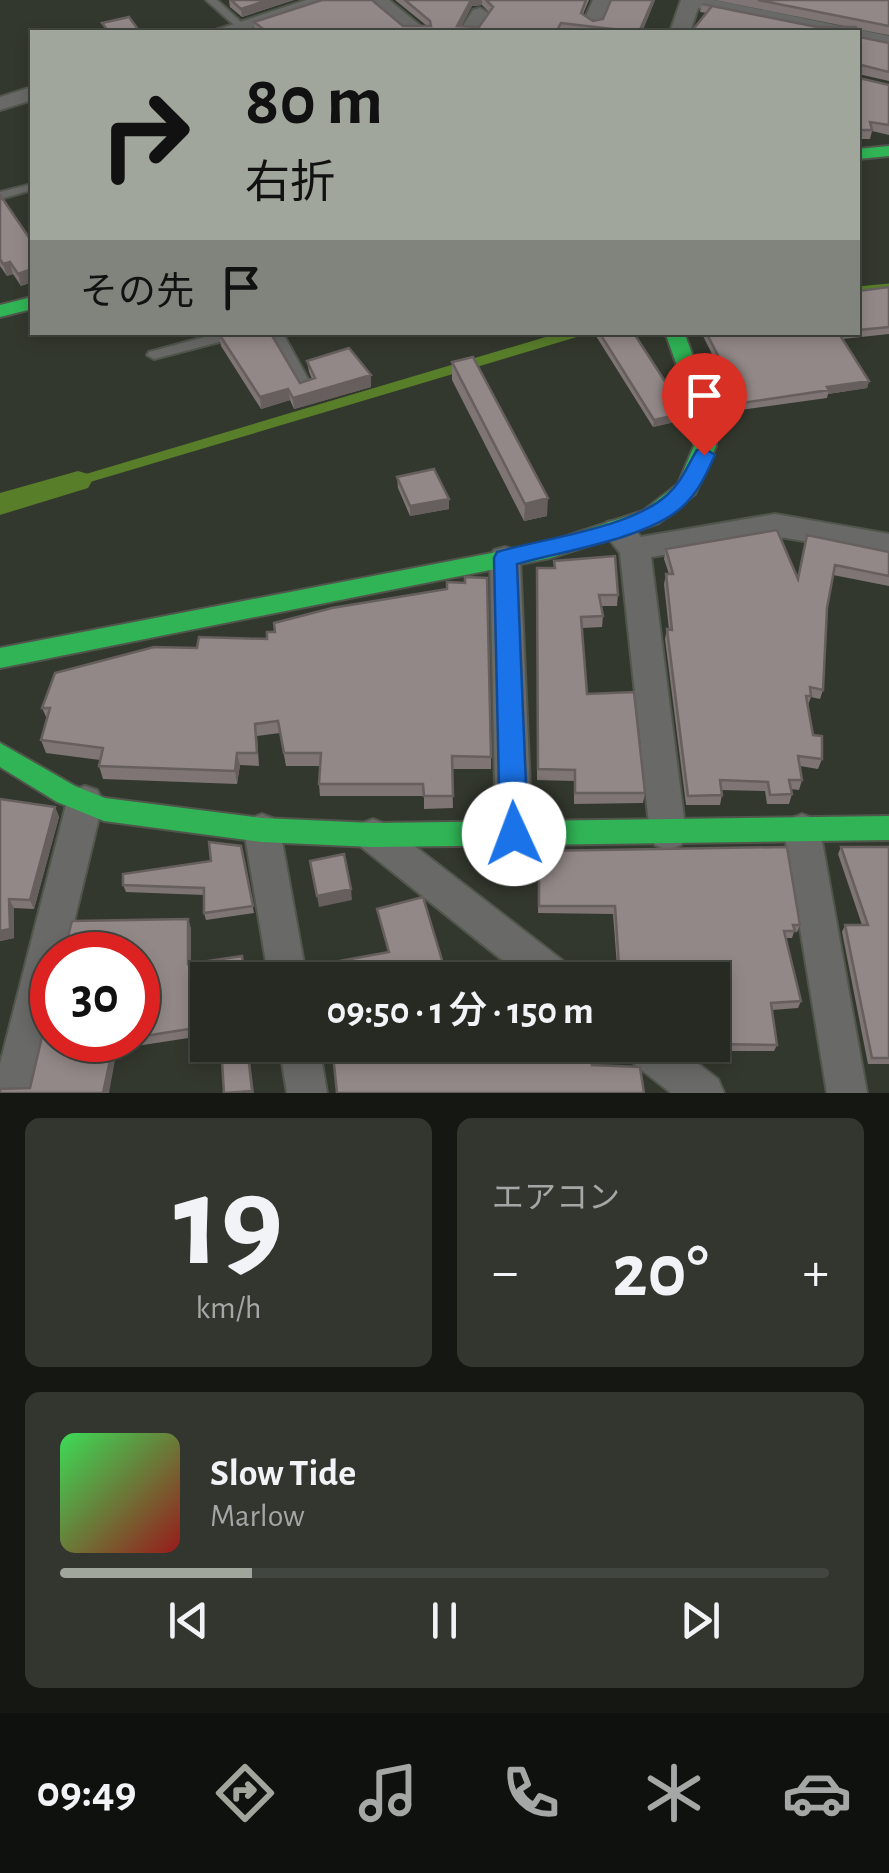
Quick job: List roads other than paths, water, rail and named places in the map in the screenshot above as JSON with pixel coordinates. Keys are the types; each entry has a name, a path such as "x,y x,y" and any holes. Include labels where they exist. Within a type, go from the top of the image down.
{"street":[{"path":"236,30 326,0"},
{"path":"378,0 415,30"},
{"path":"594,20 603,0"},
{"path":"681,30 691,0 834,30"},
{"path":"470,30 480,14"},
{"path":"860,36 889,42"},
{"path":"0,104 30,95"},
{"path":"860,154 889,152"},
{"path":"0,311 30,304"},
{"path":"626,540 691,484 704,455 708,431 675,335"},
{"path":"0,658 308,603 505,558 626,540 774,525 889,545"},
{"path":"626,540 668,834"},
{"path":"505,558 514,834"},
{"path":"0,754 85,801 188,822 262,830 373,835 668,834 889,828"},
{"path":"13,1093 85,801"},
{"path":"262,830 285,962"},
{"path":"802,830 848,1093"},
{"path":"373,835 534,962"},
{"path":"302,1062 308,1093"},
{"path":"664,1062 704,1093"}],"lane":[{"path":"211,0 236,30"},
{"path":"0,196 30,187"},
{"path":"154,355 229,335"},
{"path":"278,335 306,388"}],"waterway":[{"path":"860,291 889,288"},
{"path":"78,481 568,335"},
{"path":"0,504 78,481"}]}
